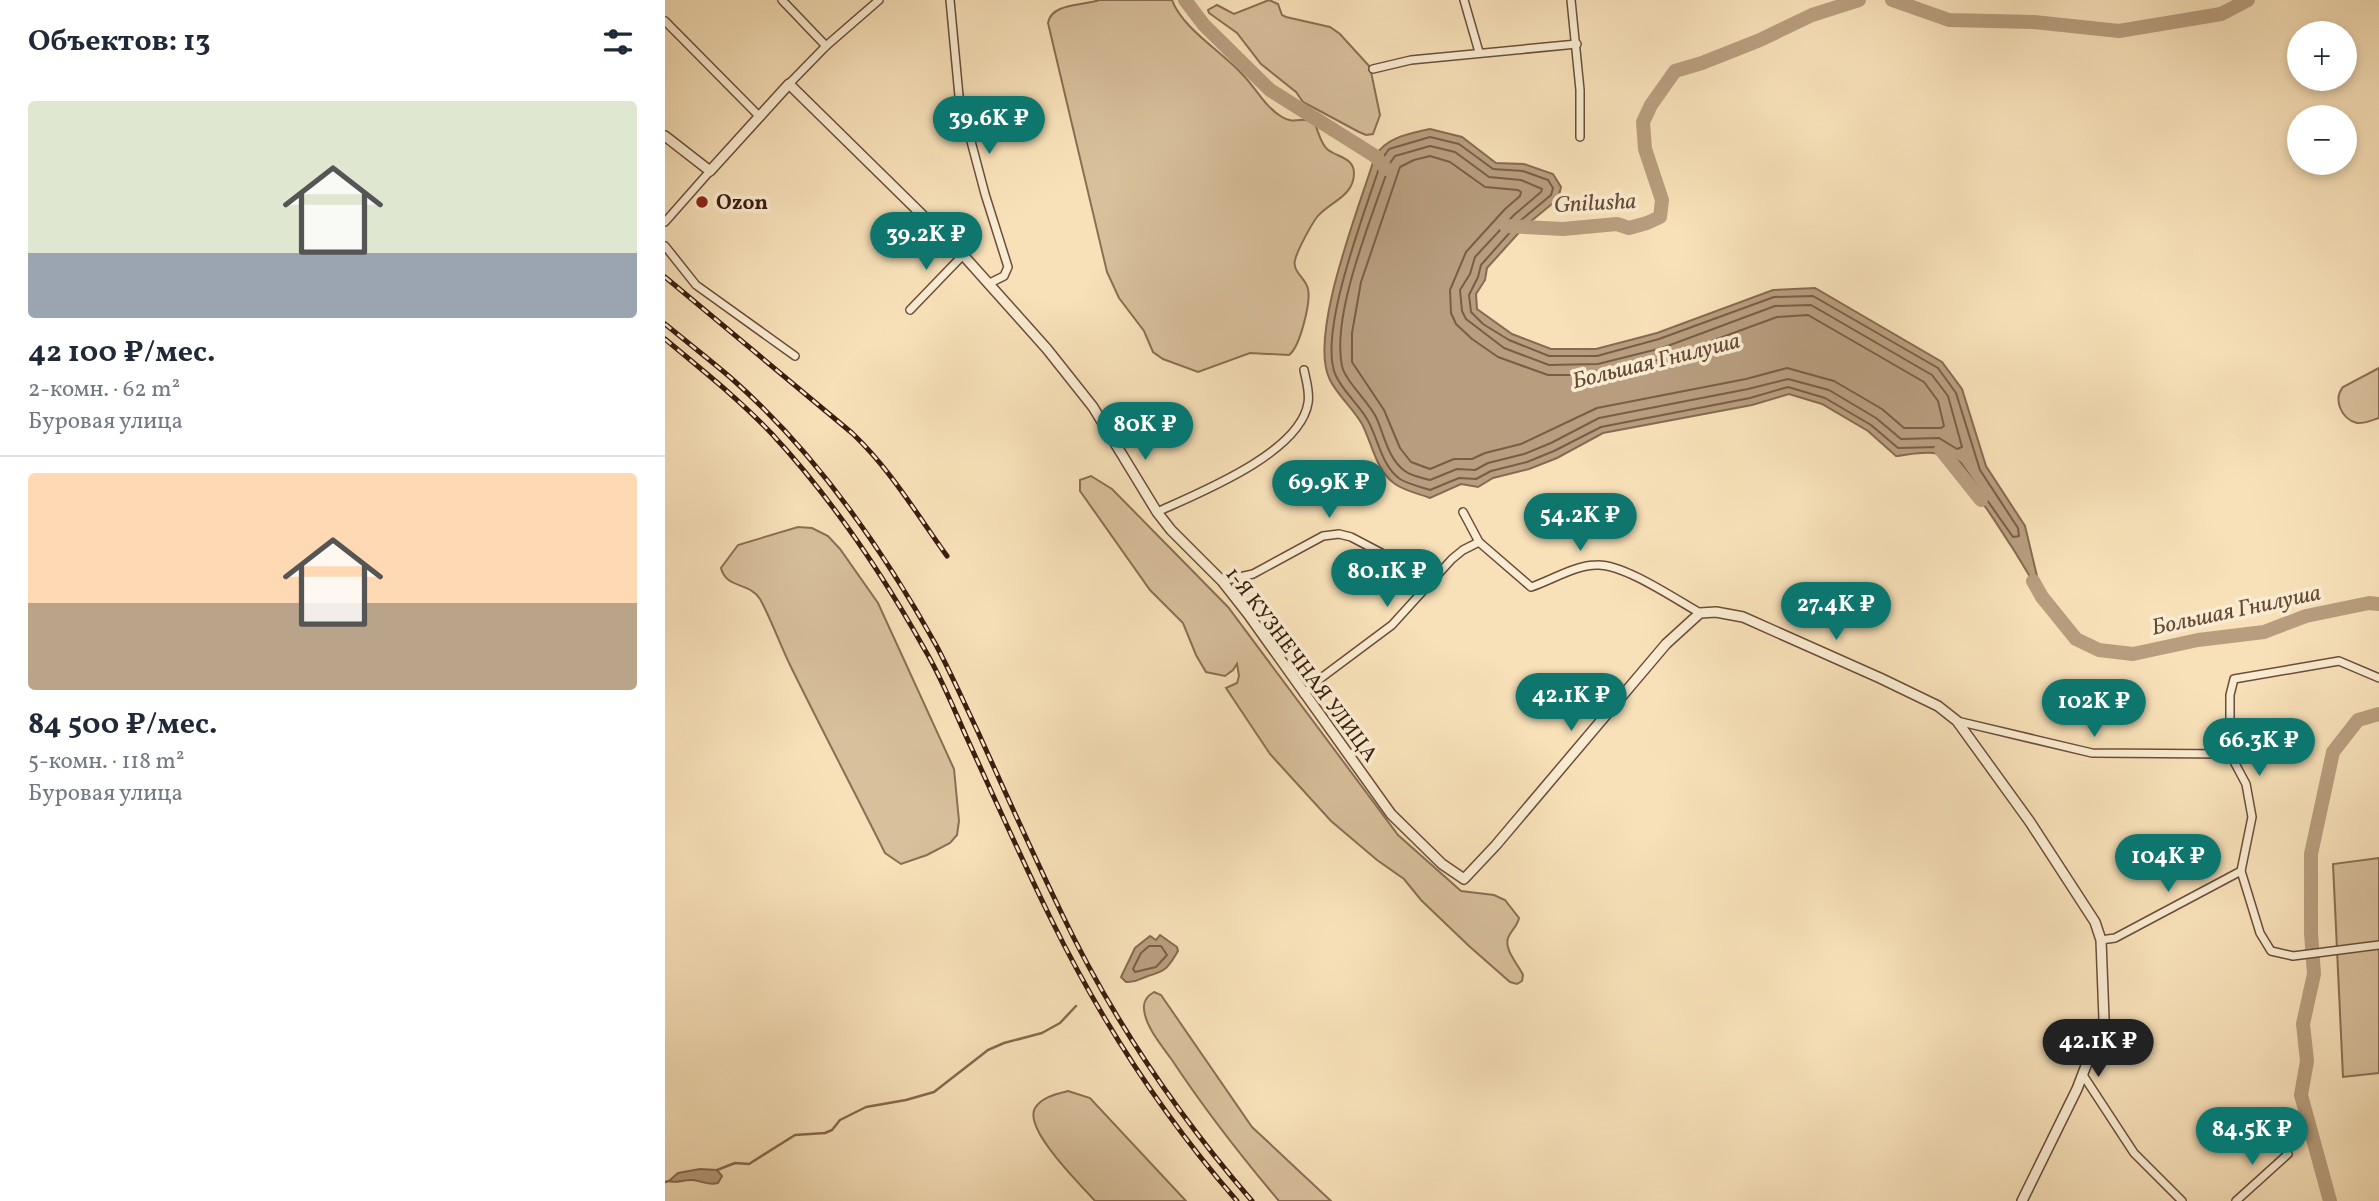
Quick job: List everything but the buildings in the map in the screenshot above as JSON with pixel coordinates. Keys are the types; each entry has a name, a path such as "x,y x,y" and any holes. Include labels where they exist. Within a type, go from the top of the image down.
{"street":[{"path":"782,0 827,46"},
{"path":"665,222 759,116 827,46 879,0"},
{"path":"950,0 959,96 1008,267 1005,276 988,284"},
{"path":"1464,0 1479,52"},
{"path":"1571,0 1577,44 1580,137"},
{"path":"665,21 759,116"},
{"path":"1373,69 1411,60 1577,44"},
{"name":"1-Я КУЗНЕЧНАЯ УЛИЦА","path":"789,85 963,255 1047,349 1093,407 1157,512 1171,530 1222,581 1404,829 1464,879 1496,845 1666,644 1700,613"},
{"path":"665,136 710,171"},
{"path":"665,246 695,285 795,356"},
{"path":"910,310 963,255"},
{"path":"1157,512 1258,463 1280,444 1295,428 1308,404 1304,370"},
{"path":"1463,512 1479,542 1531,587 1580,568 1599,564 1625,571 1700,613 1716,612 1743,617 1892,683 1938,706 1957,721 2030,822 2095,922 2101,940 2104,1019 2083,1075 2022,1201"},
{"path":"1222,581 1253,574 1323,536 1332,534 1351,537 1412,569 1441,569"},
{"path":"1304,694 1321,678 1392,625 1441,569 1463,550 1479,542"},
{"path":"2379,678 2339,661 2234,679 2230,695 2230,754 2246,784 2252,817 2242,871 2259,933 2271,951 2293,956 2379,945"},
{"path":"1957,721 2092,753 2230,754"},
{"path":"2101,940 2115,938 2242,871"},
{"path":"2083,1075 2134,1153 2182,1201"},
{"path":"2236,1201 2288,1154"}],"shaded area":[{"path":"1099,0 1172,0 1184,20 1242,74 1270,108 1286,119 1313,120 1325,146 1351,164 1354,173 1350,188 1317,217 1296,256 1295,268 1307,285 1308,295 1301,334 1289,355 1250,353 1198,372 1163,359 1153,352 1144,331 1119,298 1107,272 1048,23 1050,17 1061,9"},
{"path":"1269,0 1278,4 1282,15 1286,17 1330,27 1340,34 1370,67 1380,115 1373,134 1359,132 1303,102 1296,92 1261,64 1237,33 1208,10 1217,5 1234,14"},
{"path":"2379,368 2379,418 2362,423 2351,421 2340,408 2340,392 2343,387"},
{"path":"1091,476 1112,489 1228,607 1398,835 1461,891 1494,895 1505,900 1519,918 1507,943 1523,975 1522,981 1517,984 1510,982 1469,946 1421,900 1404,879 1331,821 1270,754 1226,688 1237,683 1237,664 1225,676 1206,672 1183,623 1150,590 1080,491 1080,480"},
{"path":"798,527 812,528 828,536 878,603 954,769 959,821 957,835 950,843 927,855 901,864 885,853 791,667 760,599 750,590 733,583 721,568 738,545"},
{"path":"2379,858 2379,1073 2343,1077 2333,864"},
{"path":"1154,992 1161,995 1252,1127 1331,1201 1279,1201 1210,1115 1155,1036 1147,1022 1144,1006 1146,999"},
{"path":"1068,1091 1090,1098 1186,1201 1095,1201 1055,1156 1037,1129 1034,1117 1035,1108 1041,1101"}],"water":[{"path":"1430,129 1462,137 1496,163 1524,164 1553,174 1561,187 1558,199 1524,227 1487,268 1485,280 1476,294 1477,309 1512,334 1551,349 1596,349 1657,333 1773,290 1815,288 1942,362 1962,389 1986,466 2025,526 2042,597 1994,519 1949,462 1933,453 1896,456 1868,431 1822,404 1789,394 1752,405 1603,433 1557,458 1529,469 1493,478 1478,487 1461,484 1430,498 1395,484 1383,472 1358,418 1330,380 1325,360 1325,333 1339,269 1375,156 1392,140"},
{"path":"1160,935 1177,947 1178,951 1172,961 1159,972 1126,982 1121,977 1135,948 1150,936 1156,940"},
{"path":"700,1169 717,1170 722,1176 718,1183 714,1184 693,1180 669,1181 678,1173"}],"waterway":[{"name":"Большая Гнилуша","path":"1185,0 1204,25 1270,90 1375,156 1386,169"},
{"name":"Gnilusha","path":"1506,226 1563,229 1617,224 1629,228 1660,217 1662,200 1645,149 1643,122 1651,105 1675,71 1760,40 1812,15 1859,0"},
{"name":"Gnilusha","path":"1892,0 1949,20 2034,22 2119,31 2221,14 2248,0"},
{"name":"Большая Гнилуша","path":"1941,450 1981,500"},
{"name":"Большая Гнилуша","path":"2033,581 2042,597 2076,639 2099,650 2133,654 2198,640 2264,632 2306,616 2369,603 2379,604"},
{"name":"Большая Гнилуша","path":"2330,1201 2301,1095 2307,1061 2303,1024 2314,974 2311,854 2333,752 2358,720 2379,714"},
{"path":"717,1170 735,1163 749,1164 795,1135 825,1133 832,1130 840,1120 866,1107 934,1092 988,1050 1042,1033 1060,1023 1076,1006"},
{"path":"665,1182 669,1181"}],"railway":[{"path":"665,277 852,433 891,476 947,556"},
{"path":"665,324 731,378 791,437 819,469 870,537 942,656 1050,890 1101,989 1171,1099 1252,1201"},
{"path":"665,339 772,434 815,484 874,565 936,671 1040,896 1091,994 1158,1101 1237,1201"}],"place":[{"name":"Ozon","path":"702,202"}]}
